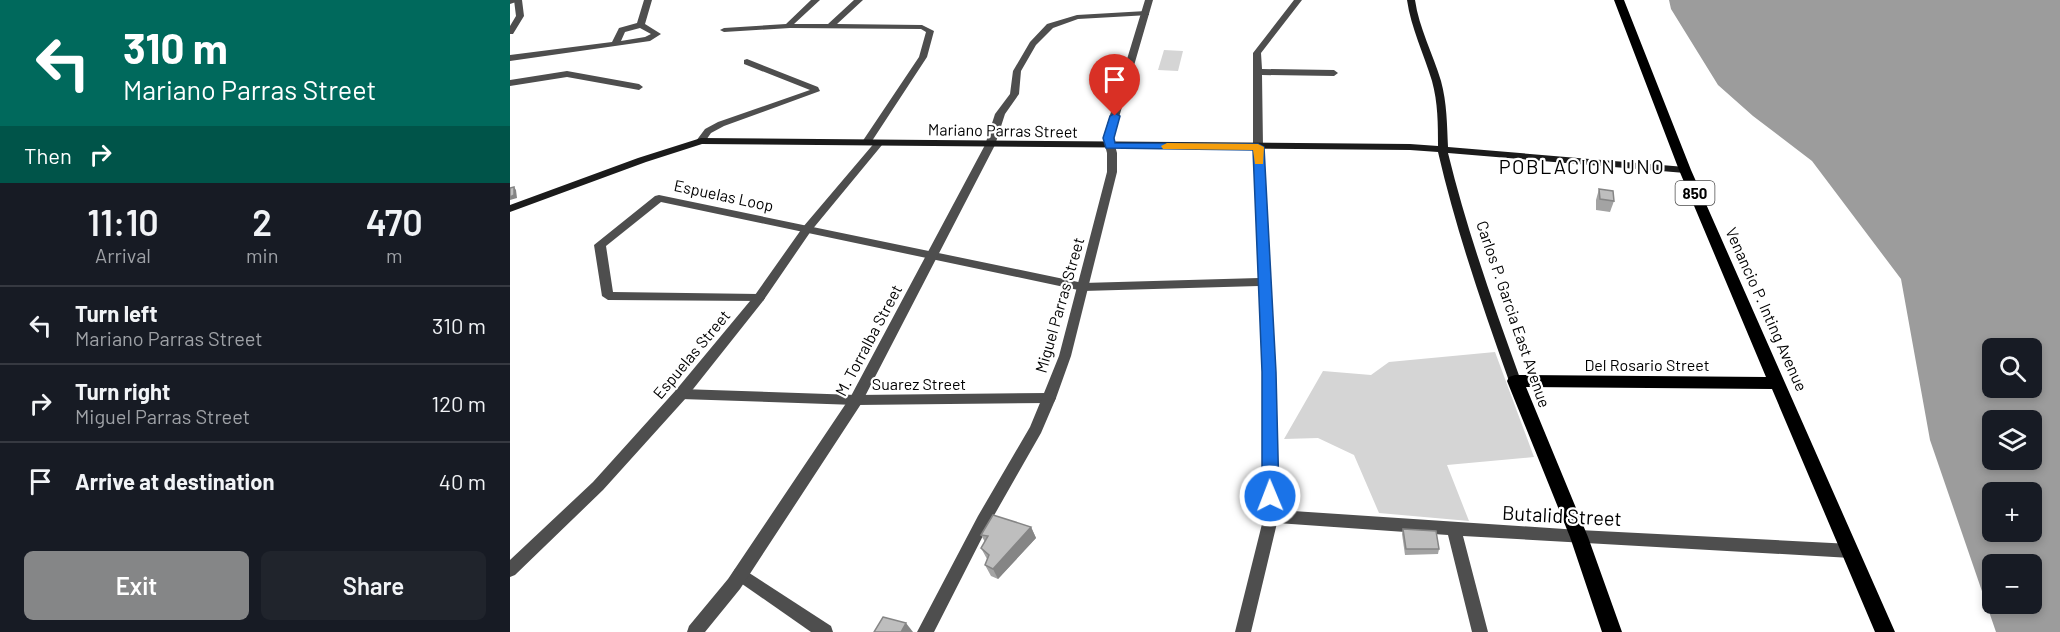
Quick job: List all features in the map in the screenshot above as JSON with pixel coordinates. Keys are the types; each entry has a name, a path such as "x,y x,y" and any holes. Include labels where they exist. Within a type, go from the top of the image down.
{"main road":[{"name":"Carlos P. Garcia East Avenue","path":"1411,0 1413,15 1436,81 1442,109 1443,151 1454,198 1479,281 1515,381 1579,537 1612,632"},
{"name":"Venancio P. Inting Avenue","path":"1618,0 1685,170 1885,632"},
{"name":"Mariano Parras Street","path":"510,209 642,160 701,141 873,142 990,146 1410,147 1685,170"},
{"name":"Del Rosario Street","path":"1515,381 1779,383"}],"street":[{"path":"510,2 518,0 520,16 510,33"},
{"path":"641,25 648,0"},
{"path":"790,26 790,23 816,0"},
{"path":"724,30 830,26 859,0"},
{"name":"Miguel Parras Street","path":"925,632 983,521 1036,429 1065,356 1112,172 1108,138 1149,0"},
{"path":"1243,632 1271,516 1269,372 1258,147 1257,53 1298,0"},
{"name":"M. Torralba Street","path":"696,632 740,574 856,400 990,146 1000,114 1014,94 1017,71 1033,44 1050,27 1077,17 1146,13"},
{"path":"510,58 615,44 647,39 657,34 641,25 622,30 615,44"},
{"name":"Espuelas Street","path":"510,570 598,486 681,394 759,298 807,229 873,142 923,57 930,31 922,27 830,26"},
{"path":"701,141 708,131 721,124 816,91 747,62"},
{"path":"1257,72 1334,73"},
{"path":"510,83 567,74 639,87"},
{"name":"Espuelas Loop","path":"759,298 608,296 600,245 659,198 807,229"},
{"path":"807,229 1083,287 1264,282"},
{"name":"Suarez Street","path":"681,394 856,400 1049,398"},
{"name":"Butalid Street","path":"1271,516 1579,537 1851,551"},
{"path":"1454,529 1480,632"},
{"path":"740,574 825,632"}],"shaded area":[{"path":"1669,0 2060,0 2060,632 1996,632 1990,614 2042,614 2042,554 1982,554 1982,591 1930,440 1901,279 1812,161 1753,116 1718,85 1671,9"},
{"path":"1164,50 1183,51 1178,71 1158,70"},
{"path":"1495,352 1534,457 1447,465 1469,521 1379,513 1354,455 1318,438 1284,439 1323,371 1371,375 1389,362"}],"building":[{"path":"514,187 514,195 510,197 510,188"},
{"path":"1599,189 1613,191 1614,201 1600,199"},
{"path":"993,515 1031,527 993,569 985,565 989,555 981,548 988,536 981,535"},
{"path":"1403,529 1436,531 1439,549 1406,549"},
{"path":"883,617 906,623 901,632 874,632"}],"slow traffic":[{"path":"1167,146 1258,147 1259,161"}],"district":[{"name":"POBLACION UNO","path":"1582,166"}],"route":[{"path":"1115,116 1108,138 1110,146 1258,147 1269,372 1270,496"}]}
